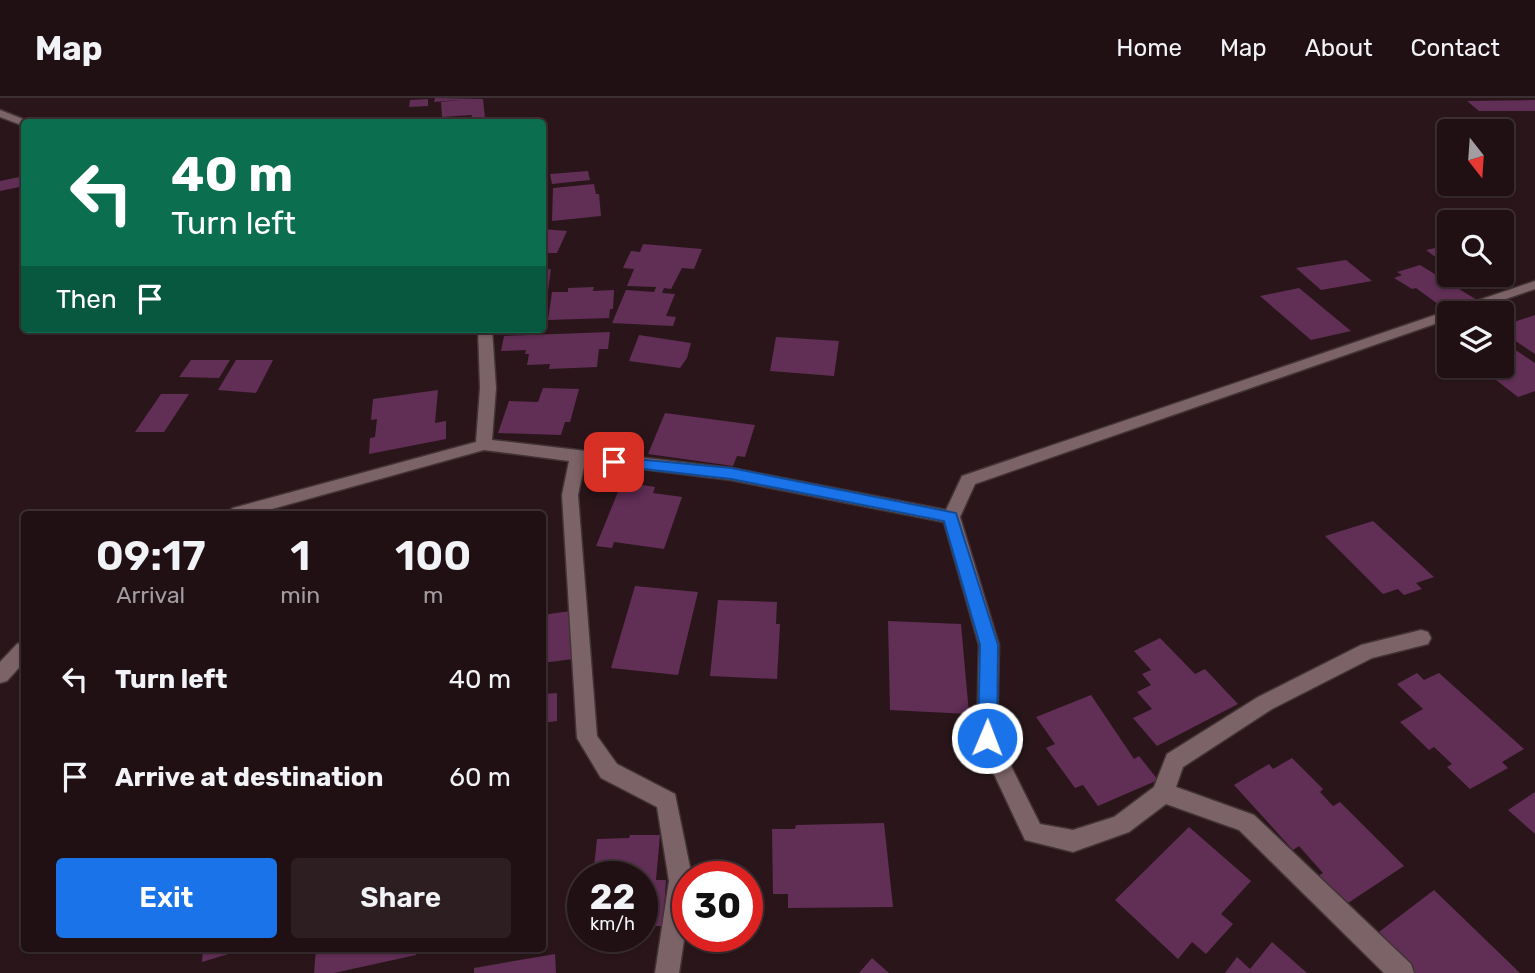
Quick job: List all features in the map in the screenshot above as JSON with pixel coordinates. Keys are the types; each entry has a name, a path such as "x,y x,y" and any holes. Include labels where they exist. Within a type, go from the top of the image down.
{"street":[{"path":"0,113 21,122"},
{"path":"1488,301 1535,285"},
{"path":"1421,638 1368,651 1265,703 1174,761 1163,793 1121,825 1073,841 1033,833 987,738 989,645 951,517 968,480 1437,318"},
{"path":"484,445 488,388 485,333"},
{"path":"244,511 484,445 731,474 951,517"},
{"path":"578,457 570,495 587,738 609,771 667,801 681,881 667,973"},
{"path":"0,675 21,653"},
{"path":"1163,793 1246,822 1402,973"}],"building":[{"path":"435,98 483,99 485,118 471,119 472,115 442,117 441,102 459,100 434,102"},
{"path":"428,99 428,106 409,107 410,100"},
{"path":"1535,100 1535,111 1479,111 1467,101"},
{"path":"588,171 590,180 552,184 550,174"},
{"path":"21,177 21,187 0,191 0,181"},
{"path":"594,184 596,194 599,194 601,216 552,221 553,188"},
{"path":"546,229 567,231 557,253 546,253"},
{"path":"643,244 702,249 694,269 682,268 671,289 664,288 662,293 675,294 666,316 676,317 673,326 612,323 626,290 654,292 656,287 627,286 634,269 623,268 631,251 640,252"},
{"path":"1437,248 1437,258 1426,250"},
{"path":"1346,260 1372,281 1321,290 1296,268"},
{"path":"1420,265 1437,275 1437,287 1456,287 1477,300 1437,301 1437,303 1416,288 1412,289 1394,278 1402,275 1397,272"},
{"path":"551,269 547,298 546,298 546,270"},
{"path":"594,287 593,291 614,290 613,309 610,309 609,318 548,320 552,292"},
{"path":"1299,288 1351,331 1311,340 1260,296"},
{"path":"1535,315 1535,354 1514,340 1514,322"},
{"path":"610,332 608,349 599,349 597,367 549,369 550,364 527,365 529,354 525,354 526,350 501,351 504,336"},
{"path":"639,335 691,343 687,358 680,368 629,361"},
{"path":"776,337 839,341 834,376 770,371"},
{"path":"1514,349 1535,363 1535,391 1518,397 1493,378 1514,378"},
{"path":"191,360 230,360 219,378 179,377"},
{"path":"236,360 273,360 256,393 218,390"},
{"path":"543,388 579,389 570,422 565,422 561,435 498,433 509,401 538,402"},
{"path":"438,390 435,423 446,421 446,439 369,454 370,438 375,437 377,419 371,420 373,399"},
{"path":"161,394 189,394 164,432 135,432"},
{"path":"665,413 755,425 745,457 737,456 733,466 648,454"},
{"path":"622,482 655,487 653,493 682,497 664,549 614,542 612,548 596,546"},
{"path":"1373,521 1434,577 1416,583 1422,589 1404,595 1398,589 1383,594 1325,536"},
{"path":"635,586 698,592 678,675 611,668"},
{"path":"718,600 777,602 776,624 780,624 777,679 710,676"},
{"path":"571,611 573,659 546,662 546,614"},
{"path":"888,621 961,624 969,714 890,710"},
{"path":"1160,638 1195,674 1205,669 1238,704 1157,746 1133,718 1152,709 1137,692 1151,685 1142,674 1151,670 1134,651"},
{"path":"1417,673 1424,680 1439,673 1524,749 1502,762 1508,768 1470,789 1447,767 1452,764 1434,747 1429,750 1400,722 1423,709 1397,684"},
{"path":"557,693 557,721 546,722 546,694"},
{"path":"1091,695 1134,759 1139,756 1158,780 1098,806 1083,785 1075,788 1046,748 1055,744 1036,717"},
{"path":"1292,758 1323,789 1320,792 1333,806 1340,802 1404,866 1345,905 1318,876 1323,873 1299,846 1293,850 1234,785 1269,764 1273,769"},
{"path":"1535,792 1535,834 1508,810"},
{"path":"884,823 893,907 788,908 788,894 773,894 772,829 795,829 796,825"},
{"path":"1189,827 1251,881 1221,914 1233,924 1206,954 1192,942 1178,959 1115,900"},
{"path":"630,835 660,835 658,861 595,861 597,839 629,838"},
{"path":"658,880 666,880 663,926 658,926"},
{"path":"1434,890 1520,973 1411,973 1375,935"},
{"path":"1272,942 1307,973 1225,973 1237,957 1250,969"},
{"path":"203,952 235,952 202,962"},
{"path":"316,952 416,952 416,955 334,973 314,973"},
{"path":"555,954 556,973 474,973 474,968"},
{"path":"872,958 889,973 859,973"}],"route":[{"path":"614,462 731,474 951,517 989,645 987,738"}]}
